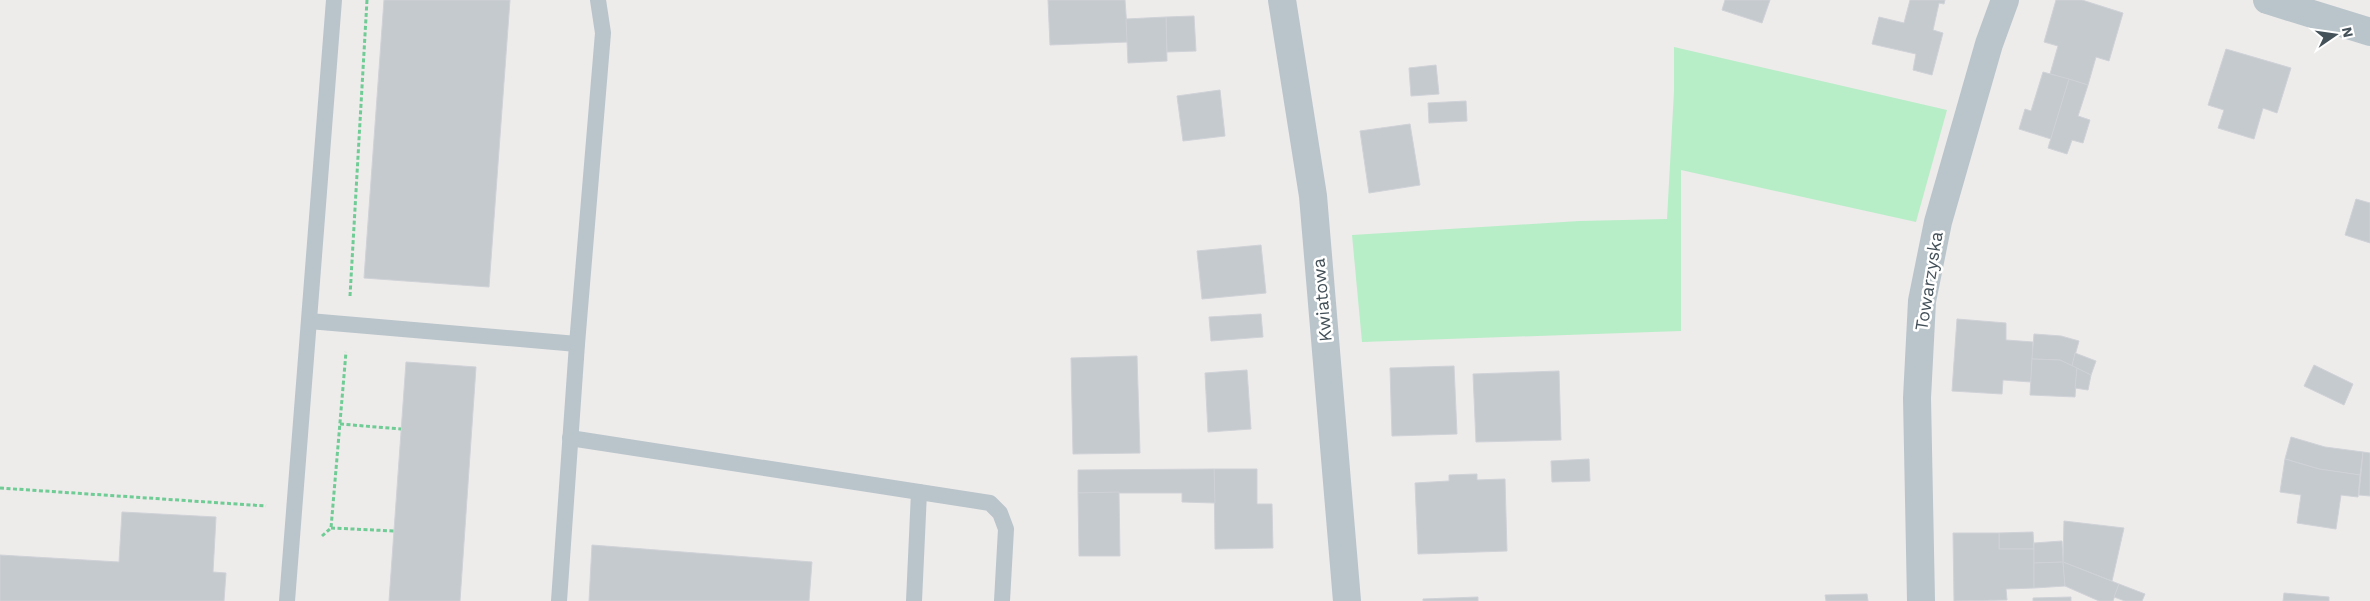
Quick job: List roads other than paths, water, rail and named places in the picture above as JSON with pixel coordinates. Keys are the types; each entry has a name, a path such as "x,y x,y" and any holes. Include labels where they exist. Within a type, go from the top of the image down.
{"street":[{"name":"Kwiatowa","path":"1282,0 1313,196 1347,601"},
{"name":"Towarzyska","path":"1921,601 1917,398 1922,301 1938,222 1989,44 2005,0"},
{"path":"2267,0 2370,32"}],"lane":[{"path":"287,601 334,0"},
{"path":"559,601 577,344 603,33 598,0"},
{"path":"309,321 577,344"},
{"path":"570,438 990,503 1000,513 1006,529 1002,601"},
{"path":"914,601 919,492"}]}
